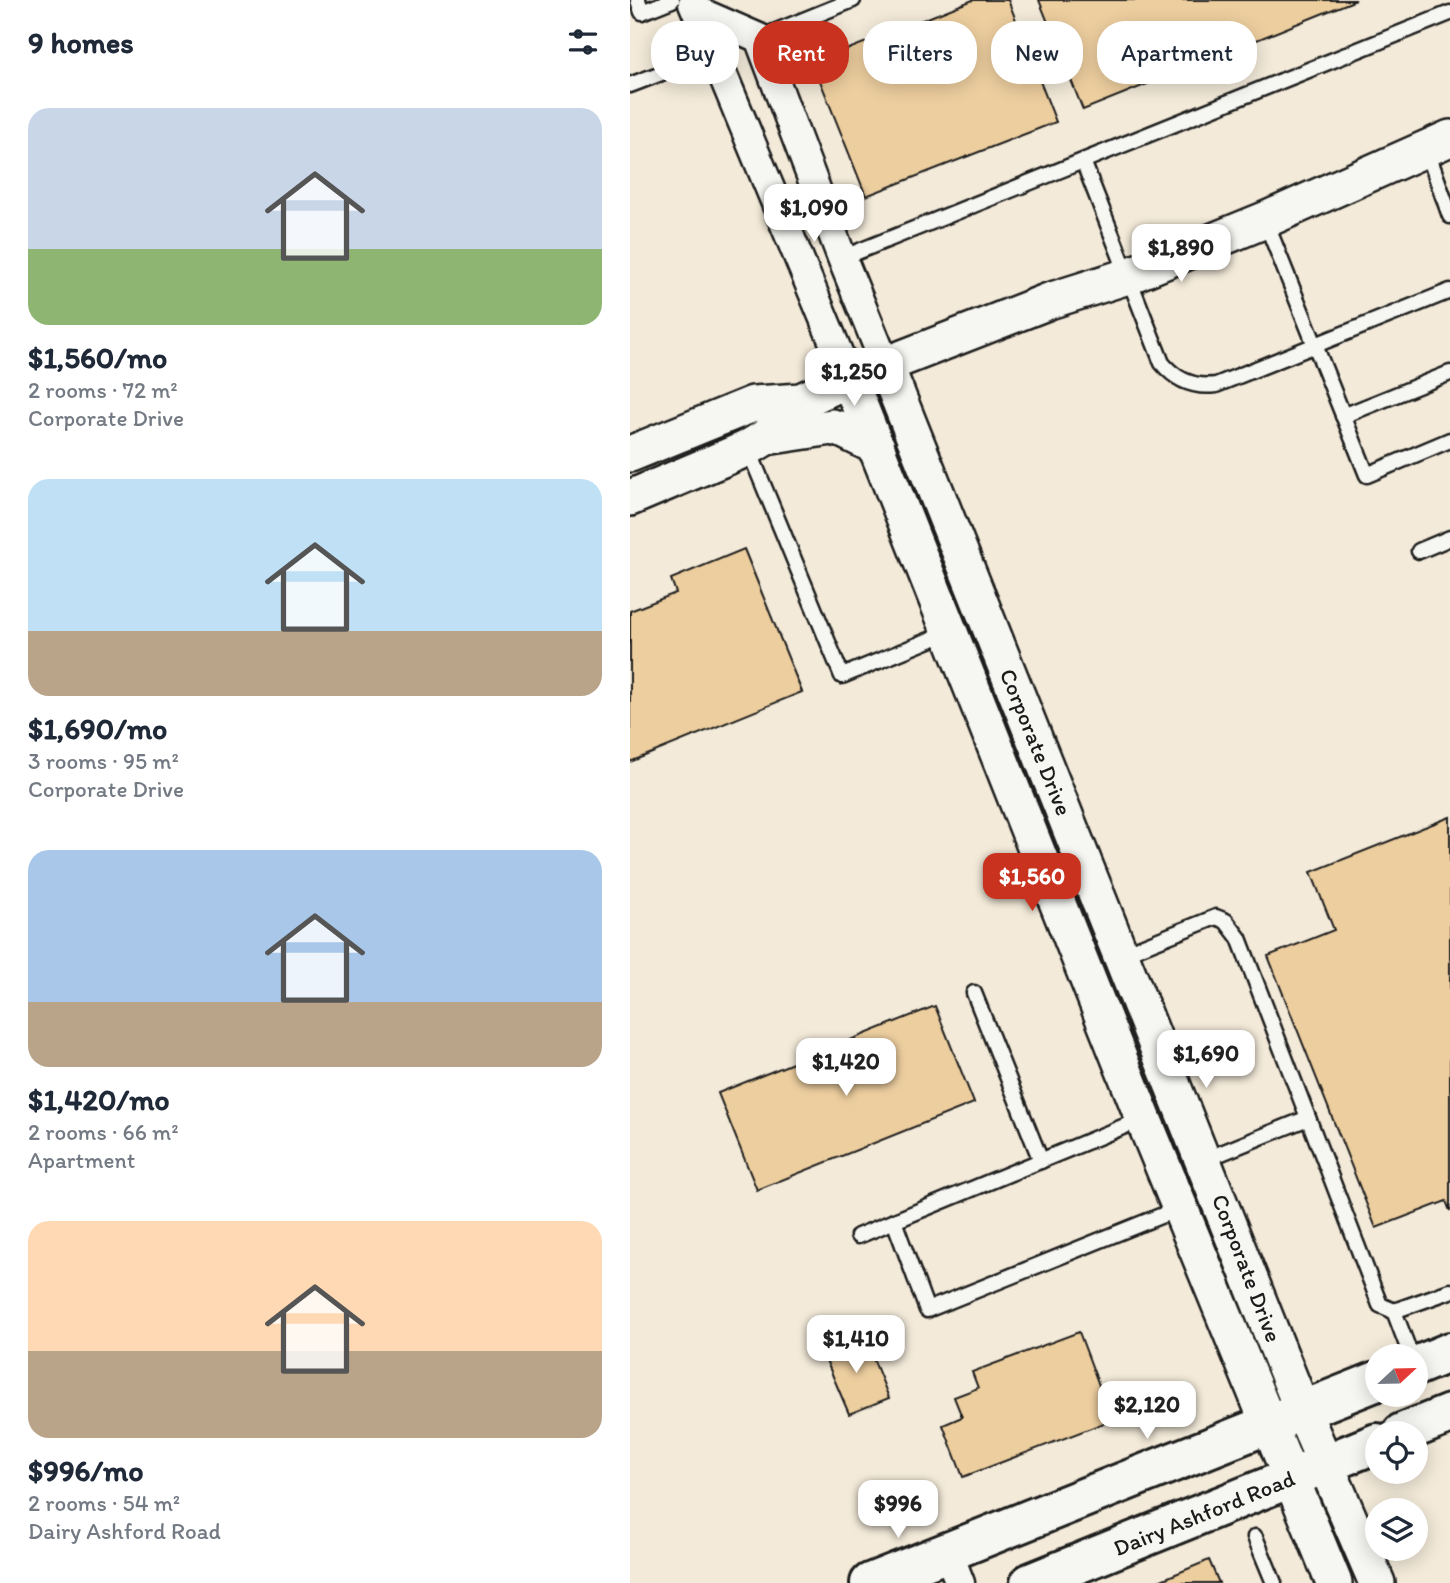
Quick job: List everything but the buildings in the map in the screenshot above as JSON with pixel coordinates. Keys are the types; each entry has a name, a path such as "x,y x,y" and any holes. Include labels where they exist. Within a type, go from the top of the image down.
{"main road":[{"path":"1428,1361 1450,1352"},
{"path":"870,1583 954,1568 1268,1426 1365,1386"},
{"path":"1428,1423 1450,1414"},
{"name":"Dairy Ashford Road","path":"1042,1581 1365,1448"}],"street":[{"path":"693,3 753,35"},
{"name":"Corporate Drive","path":"693,3 701,21"},
{"name":"Corporate Drive","path":"727,84 877,447 1143,1118 1334,1583"},
{"name":"Corporate Drive","path":"776,84 842,258 1303,1412 1377,1583"},
{"path":"757,443 801,401 849,379 1048,301 1128,276 1265,220 1438,143"},
{"path":"806,274 842,258"},
{"path":"630,454 753,404 801,401"},
{"path":"630,498 757,443 832,427 845,430 877,447"},
{"path":"1062,915 1099,900"}],"lane":[{"path":"801,21 853,0"},
{"path":"637,10 693,3"},
{"path":"842,258 1450,13"},
{"path":"630,85 651,77"},
{"path":"1438,143 1450,216"},
{"path":"1083,161 1162,362 1171,374 1187,383 1203,387 1216,386 1450,291"},
{"path":"1265,220 1367,475 1450,440"},
{"path":"1343,416 1450,373"},
{"path":"757,443 842,676 950,632"},
{"path":"1419,551 1450,538"},
{"path":"1121,955 1216,917 1226,921 1238,938 1380,1305 1394,1311 1450,1291"},
{"path":"974,993 1041,1161"},
{"path":"858,1236 1143,1118"},
{"path":"1204,1160 1308,1118"},
{"path":"894,1221 927,1310 1180,1208"},
{"path":"1394,1311 1407,1344"},
{"path":"1255,1537 1274,1583"}]}
